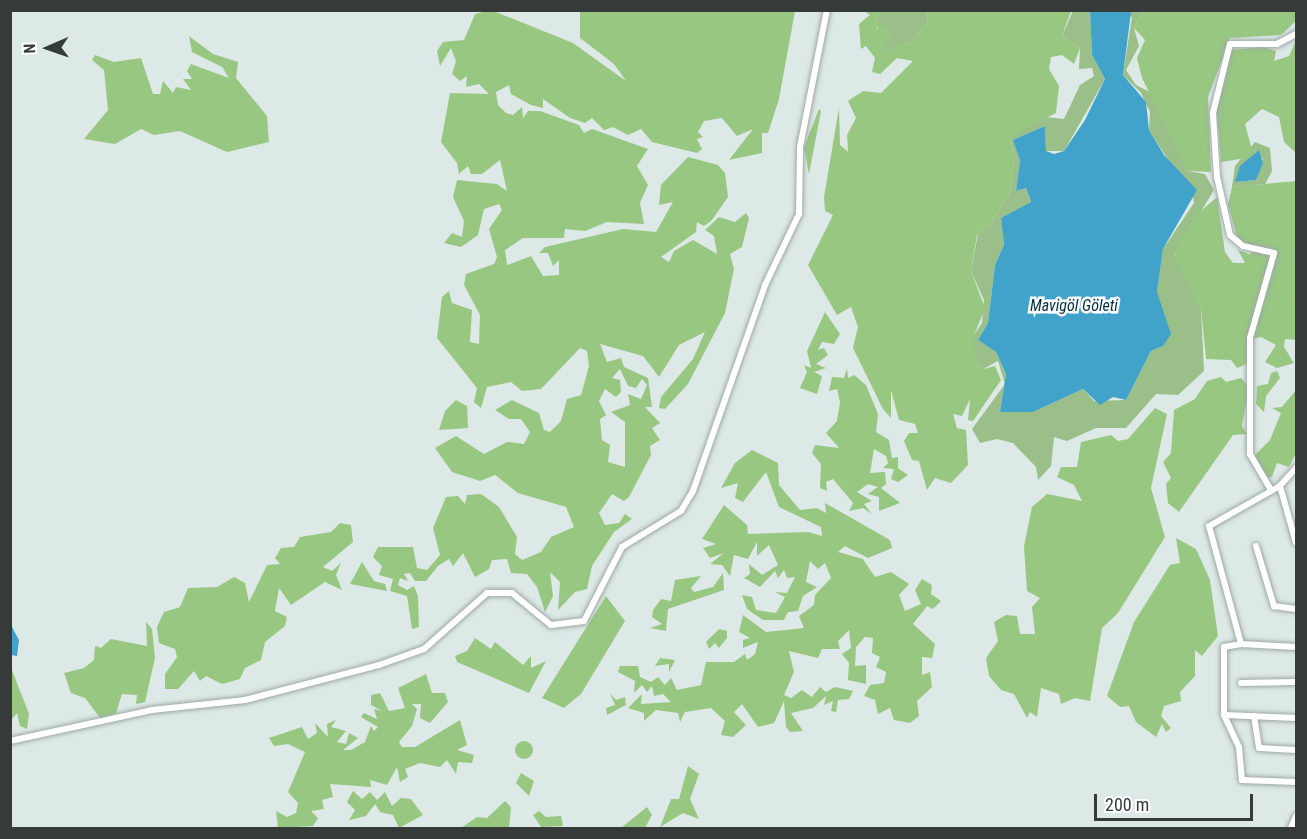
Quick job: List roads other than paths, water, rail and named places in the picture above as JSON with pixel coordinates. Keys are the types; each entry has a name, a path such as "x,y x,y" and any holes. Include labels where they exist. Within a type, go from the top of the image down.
{"street":[{"path":"10,741 152,710 245,700 379,665 424,649 486,593 512,593 551,625 584,621 622,547 672,518 693,491 765,285 799,214 800,147 827,10"},
{"path":"1271,490 1250,454 1250,338 1274,253 1238,245 1230,235 1217,177 1213,113 1230,44 1277,44 1296,34"},
{"path":"1241,644 1209,526 1280,486 1296,468"},
{"path":"1280,486 1296,543"},
{"path":"1256,546 1274,606 1296,609"},
{"path":"1296,646 1241,644 1224,647 1224,715 1239,747 1242,780 1296,782"},
{"path":"1241,683 1296,682"},
{"path":"1224,715 1296,718"},
{"path":"1254,716 1259,748 1296,750"},
{"path":"1291,828 1296,816"}],"water":[{"name":"Mavigöl Göleti","path":"1090,11 1131,12 1123,75 1146,102 1149,130 1164,155 1197,190 1163,249 1157,292 1171,334 1163,346 1151,351 1126,400 1113,397 1100,405 1083,389 1033,412 1000,412 1006,374 996,352 978,340 988,323 995,265 1004,245 1001,218 1031,202 1026,188 1016,191 1020,160 1013,140 1045,126 1046,151 1054,154 1064,151 1085,120 1105,79 1092,55"},
{"path":"1259,150 1263,163 1256,180 1235,182 1240,166"},
{"path":"11,625 19,640 17,656 11,655"}]}
